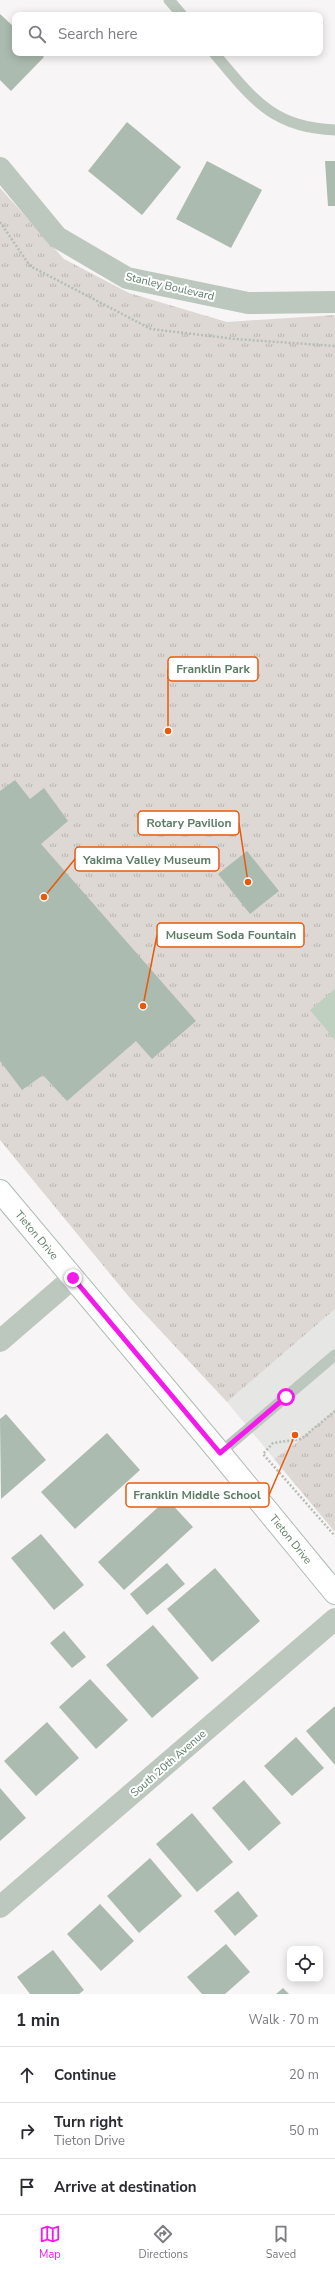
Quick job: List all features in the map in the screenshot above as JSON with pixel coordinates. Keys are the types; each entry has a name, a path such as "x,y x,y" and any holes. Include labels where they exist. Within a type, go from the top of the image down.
{"main road":[{"name":"Tieton Drive","path":"0,1191 220,1453 335,1594"}],"street":[{"name":"Stanley Boulevard","path":"0,168 58,237 127,278 248,303 335,302"},
{"path":"0,1341 73,1278"},
{"name":"South 20th Avenue","path":"0,1907 335,1619"}],"lane":[{"path":"169,0 179,12"},
{"path":"217,56 246,90 269,112 298,126 335,130"},
{"path":"220,1453 335,1355"}],"path":[{"path":"335,1411 301,1439 273,1443 263,1454 335,1536"}],"shaded area":[{"path":"335,989 335,1040 310,1010"},
{"path":"335,1309 335,1532 227,1402"}],"green space":[{"path":"0,188 64,259 129,293 227,322 335,315 335,1309 227,1402 129,1297 0,1140"},
{"path":"335,1410 335,1532 274,1459 290,1448"}],"building":[{"path":"0,14 12,25 12,56 44,57 11,91 0,80"},
{"path":"127,122 181,167 142,215 88,171"},
{"path":"207,161 262,190 231,248 176,219"},
{"path":"325,161 335,161 335,206 328,206"},
{"path":"15,780 30,799 44,788 68,821 41,844 196,1021 152,1059 136,1041 67,1101 43,1075 22,1090 0,1061 0,791"},
{"path":"247,851 279,891 250,914 218,874"},
{"path":"6,1414 46,1460 1,1499 0,1419"},
{"path":"107,1433 140,1470 75,1529 41,1492"},
{"path":"167,1499 193,1527 124,1590 98,1562"},
{"path":"41,1534 84,1585 54,1610 11,1558"},
{"path":"167,1563 185,1584 147,1615 130,1594"},
{"path":"215,1568 260,1621 212,1662 167,1609"},
{"path":"153,1625 199,1678 152,1718 106,1665"},
{"path":"64,1631 86,1657 72,1668 50,1643"},
{"path":"90,1679 128,1720 96,1749 59,1707"},
{"path":"335,1706 335,1765 306,1731"},
{"path":"47,1722 79,1758 36,1796 4,1761"},
{"path":"296,1737 324,1768 292,1796 264,1766"},
{"path":"244,1780 281,1823 249,1851 212,1808"},
{"path":"0,1788 26,1818 0,1841"},
{"path":"192,1813 233,1862 197,1892 156,1844"},
{"path":"150,1858 182,1896 139,1933 107,1896"},
{"path":"238,1891 258,1916 235,1936 214,1911"},
{"path":"100,1904 134,1941 101,1971 67,1934"},
{"path":"226,1944 250,1972 225,1994 202,1994 187,1977"},
{"path":"53,1950 84,1990 79,1994 30,1994 17,1977"},
{"path":"283,1988 289,1994 276,1994"}],"place":[{"name":"Franklin Park","path":"168,731"},
{"name":"Rotary Pavilion","path":"248,882"},
{"name":"Yakima Valley Museum","path":"44,897"},
{"name":"Museum Soda Fountain","path":"143,1006"},
{"name":"Franklin Middle School","path":"295,1435"}],"route":[{"path":"73,1278 220,1453 286,1397"}]}
